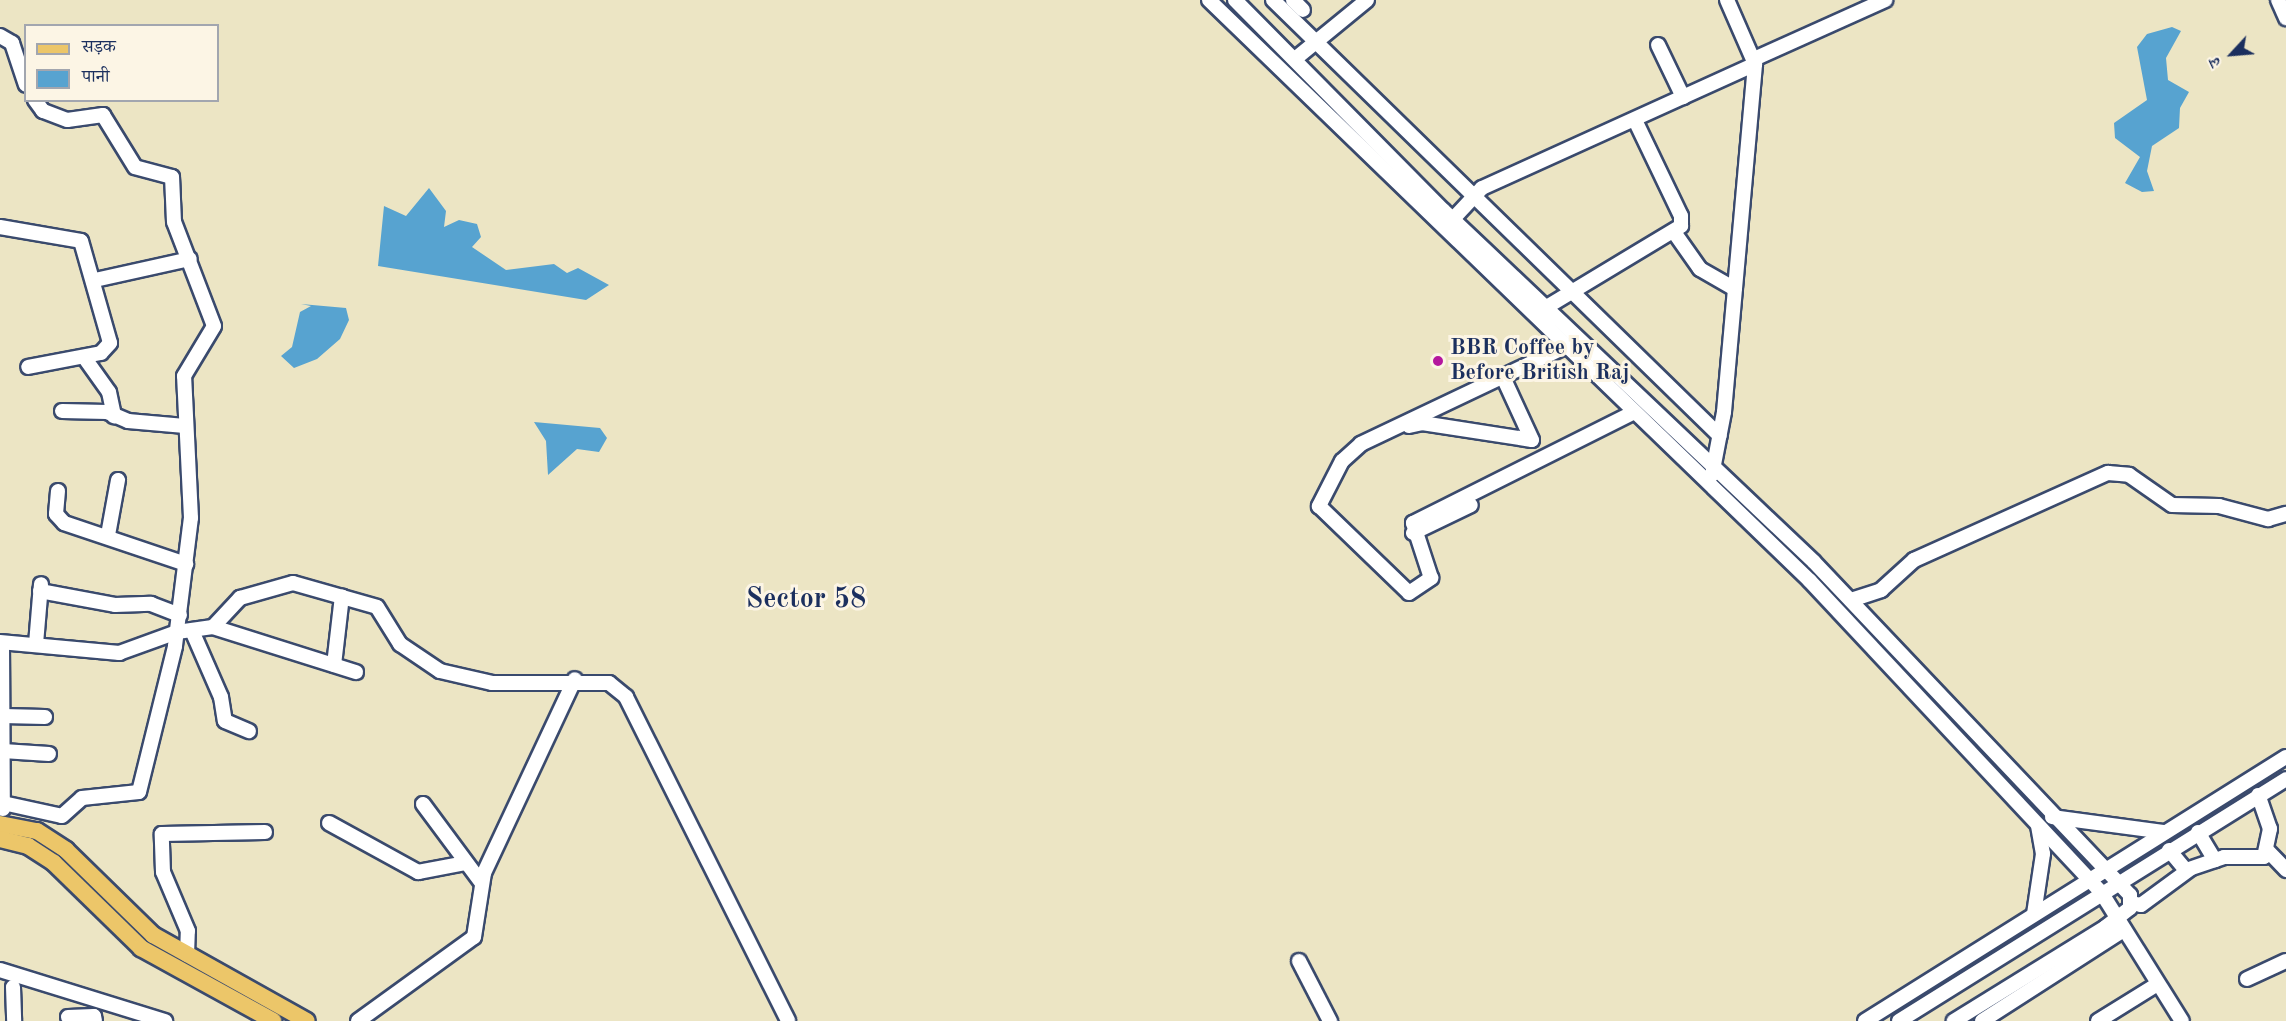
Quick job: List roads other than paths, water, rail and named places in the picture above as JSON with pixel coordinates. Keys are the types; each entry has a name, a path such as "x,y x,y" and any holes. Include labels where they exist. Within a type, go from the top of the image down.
{"main road":[{"path":"2,812 66,850 121,907 187,955 308,1021"},
{"path":"0,839 28,846 54,863 141,948 273,1021"}],"street":[{"path":"1209,0 1637,417 1711,477 1851,600 2052,817 2107,869 2119,882 2132,903"},
{"path":"1235,0 1545,308 1711,477 2090,879 2102,892 2156,985 2182,1021"},
{"path":"1273,0 1720,436"},
{"path":"1294,59 1367,0"},
{"path":"1453,219 1472,196 1885,0"},
{"path":"1711,477 1720,436 1754,62 1730,3"},
{"path":"0,36 12,43 24,79"},
{"path":"1659,45 1683,97"},
{"path":"36,102 43,111 67,120 103,115 135,167 172,177 174,222 214,326 186,368 185,426 191,480 186,564 179,622 137,795 85,798 62,816 2,812 1,643 36,644 68,655 119,653 179,622"},
{"path":"1545,308 1674,232 1681,216 1635,120"},
{"path":"0,227 78,239 95,280 110,347 84,357 28,367"},
{"path":"1674,232 1700,269 1735,289"},
{"path":"95,280 190,259"},
{"path":"1565,347 1354,450 1317,503 1406,593 1431,578 1413,534 1413,523 1461,504 1637,417"},
{"path":"84,357 109,392 114,416"},
{"path":"1404,424 1528,442 1533,436 1503,377"},
{"path":"62,411 185,426"},
{"path":"1851,600 1881,590 1914,560 2108,472 2129,475 2172,505 2219,506 2273,519 2286,514"},
{"path":"108,535 118,480"},
{"path":"58,491 59,520 108,535 161,560 186,564"},
{"path":"193,633 213,627 240,598 285,584 342,596 377,607 400,644 440,671 499,684 575,679 609,682 626,696 788,1021"},
{"path":"36,644 41,587 115,605 151,604 193,633 221,697 225,721 249,731"},
{"path":"334,665 342,596"},
{"path":"141,609 179,622"},
{"path":"213,627 356,672"},
{"path":"358,1021 428,966 470,942 477,928 481,882 575,679"},
{"path":"3,716 45,717"},
{"path":"3,751 49,754"},
{"path":"1864,1021 2286,757"},
{"path":"1899,1021 2169,850 2286,779"},
{"path":"2132,903 2141,904 2190,869 2214,860 2258,860 2267,850 2269,823 2258,795"},
{"path":"423,804 481,882"},
{"path":"2052,817 2165,832"},
{"path":"329,823 418,872 466,863"},
{"path":"2034,914 2043,854 2037,824"},
{"path":"187,955 188,931 163,872 162,834 265,831"},
{"path":"2198,832 2214,860"},
{"path":"2169,850 2182,868 2190,869"},
{"path":"2267,850 2286,870"},
{"path":"1982,1021 2121,925 2132,903"},
{"path":"1960,1020 2121,925"},
{"path":"1299,961 1330,1021"},
{"path":"2247,979 2286,961"},
{"path":"0,970 124,1015 165,1021"},
{"path":"2098,1021 2156,985"},
{"path":"13,987 14,1021"},
{"path":"68,1017 94,1016 95,1021"}],"water":[{"path":"2172,27 2181,31 2166,58 2168,80 2189,92 2180,108 2179,128 2152,146 2147,171 2154,191 2142,192 2125,183 2140,157 2115,138 2114,123 2147,100 2137,47 2147,34"},
{"path":"429,188 446,211 444,227 459,220 477,224 481,237 472,247 506,270 554,264 567,273 578,268 609,285 586,300 378,266 384,206 406,216"},
{"path":"301,304 346,308 349,320 340,339 317,359 294,368 281,356 292,347 300,312 311,306"},
{"path":"534,422 600,428 607,438 599,452 577,449 548,475 546,441"}],"place":[{"name":"BBR Coffee by Before British Raj","path":"1438,361"}],"district":[{"name":"Sector 58","path":"806,600"}]}
